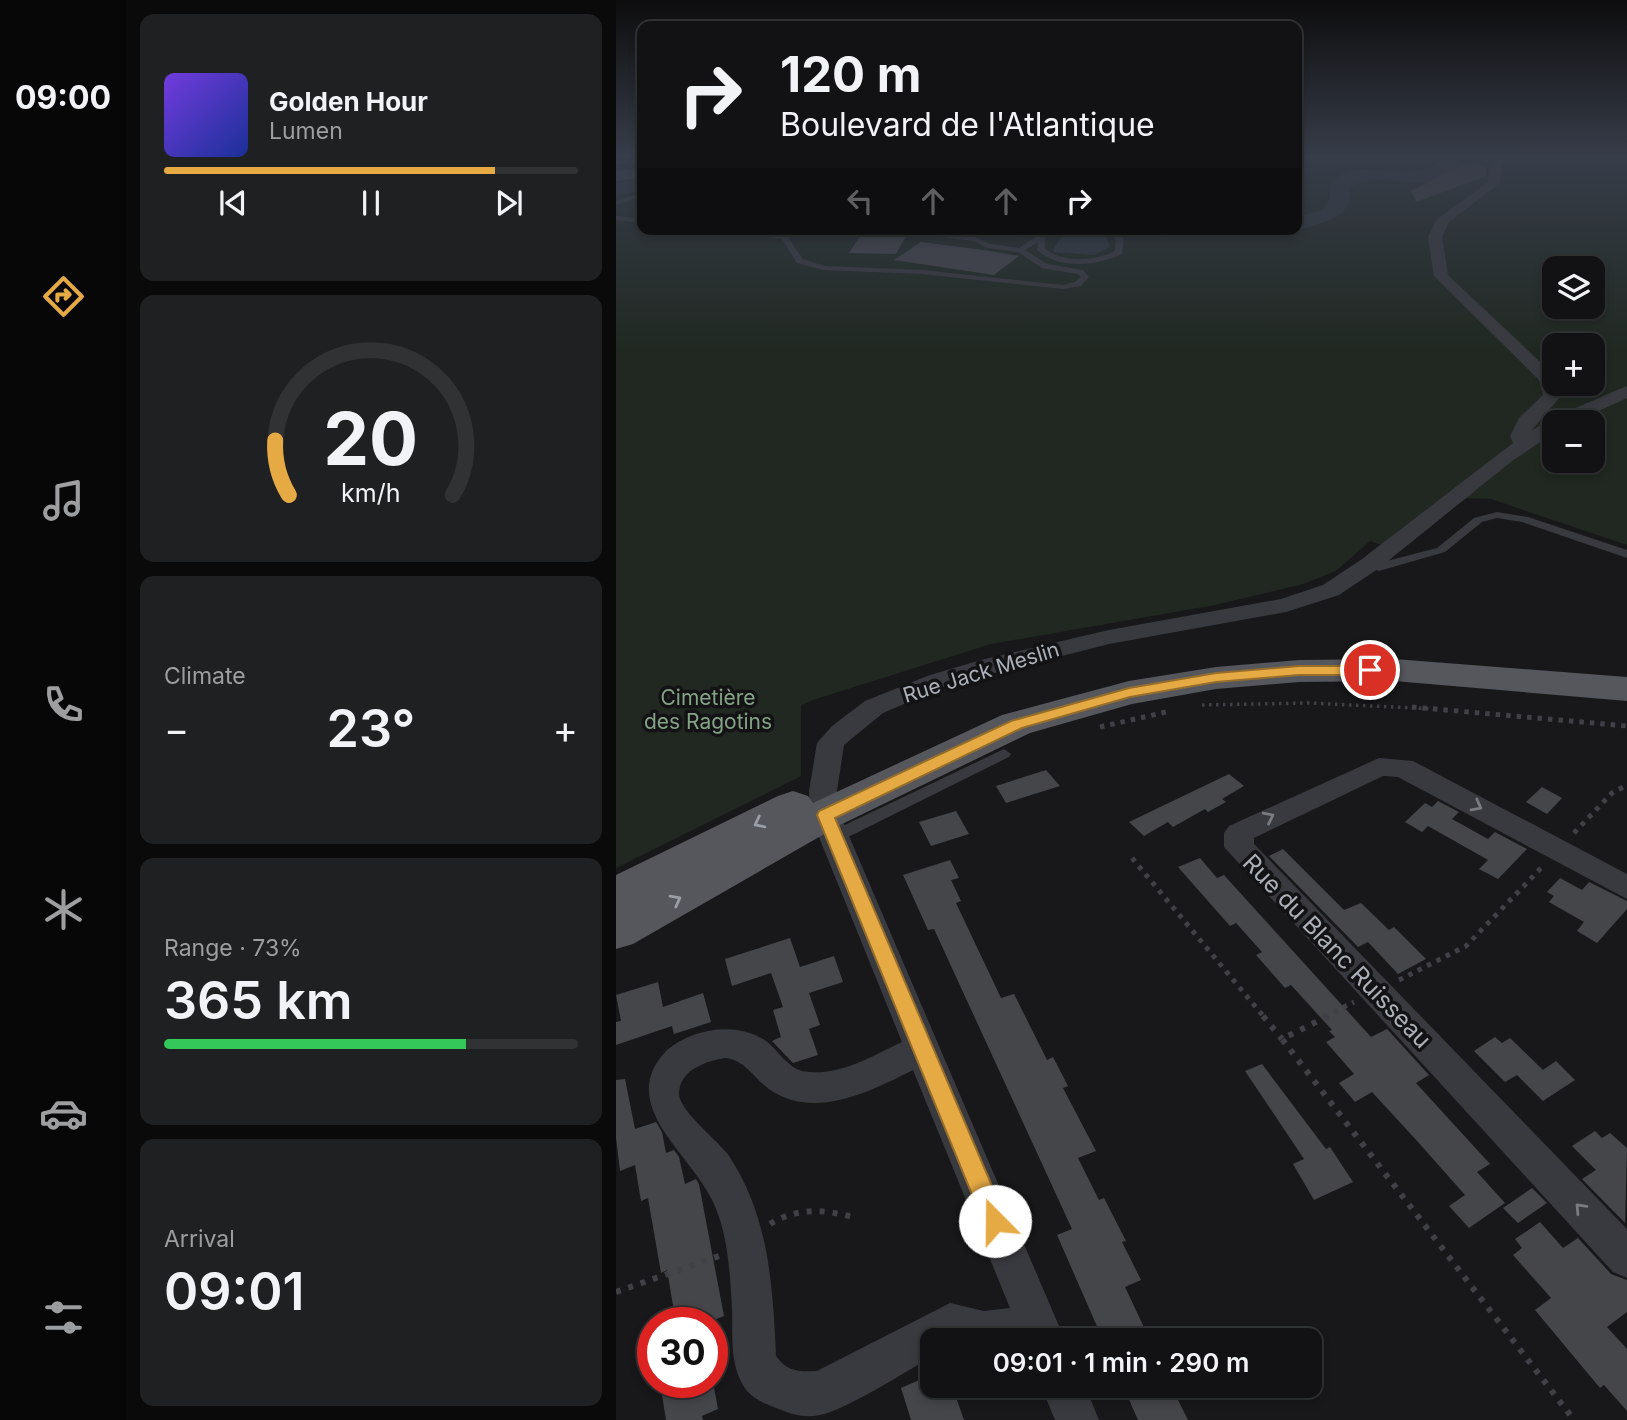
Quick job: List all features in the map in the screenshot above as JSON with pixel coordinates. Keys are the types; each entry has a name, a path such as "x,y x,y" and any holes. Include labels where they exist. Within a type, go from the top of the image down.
{"main road":[{"path":"616,931 827,814 998,709 1104,677 1193,660 1331,651 1627,672"},
{"path":"616,895 827,814 1016,724 1129,693 1216,678 1299,671 1394,670 1627,689"}],"street":[{"path":"1442,222 1435,237 1441,276 1547,378 1552,396 1522,428 1520,436 1524,445"},
{"path":"1585,410 1627,391"},
{"name":"Rue Jack Meslin","path":"827,814 828,755 836,737 854,720 898,696 952,676 1044,651 1311,599 1340,586 1407,532 1542,433"},
{"name":"Rue du Blanc Ruisseau","path":"1627,888 1403,768 1379,767 1238,833 1239,848 1627,1258"},
{"path":"827,814 1038,1328"},
{"path":"920,1340 821,1393 796,1394 764,1377 755,1362 746,1246 735,1210 715,1169 663,1106 662,1091 668,1074 677,1062 691,1051 733,1040 747,1045 783,1082 814,1088 845,1083 924,1048"},
{"path":"943,1328 950,1324 962,1328"},
{"path":"1068,1398 1077,1420"}],"lane":[{"path":"765,235 791,235"},
{"path":"782,237 800,261 835,270 922,272 1063,287 1084,281 1085,277 1080,272 1045,267 1020,250 988,246 975,239 941,235"},
{"path":"1020,250 1044,235"},
{"path":"1042,237 1041,250 1046,255 1061,259 1097,259 1119,252 1120,239 1116,235"},
{"path":"1370,564 1379,567 1441,550 1478,520 1497,515 1524,519 1627,554"},
{"path":"827,814 1004,754"}],"path":[{"path":"1191,706 1282,701 1382,704 1627,726"},
{"path":"1097,728 1178,709"},
{"path":"1132,858 1282,1039"},
{"path":"616,1292 746,1246 780,1217 802,1211 830,1210 856,1218"}],"green space":[{"name":"Cimetière des Ragotins","path":"616,222 637,222 637,235 1302,235 1302,222 1627,222 1627,545 1491,499 1463,498 1398,551 1370,541 1336,571 1303,584 1215,605 991,644 801,705 801,776 616,868"}],"shaded area":[{"path":"1064,235 1103,235 1110,247 1094,255 1053,252"}],"building":[{"path":"860,236 906,236 896,254 849,253"},
{"path":"921,242 1019,256 994,275 894,260"},
{"path":"1046,770 1060,786 1006,803 996,786"},
{"path":"1229,774 1244,786 1222,799 1226,802 1208,812 1205,809 1173,827 1168,822 1144,836 1129,822"},
{"path":"1542,787 1562,798 1547,814 1526,802"},
{"path":"1438,801 1459,812 1452,819 1488,839 1495,832 1527,849 1498,879 1479,869 1488,860 1428,826 1422,832 1405,822 1425,803 1432,807"},
{"path":"956,811 969,834 931,846 919,822"},
{"path":"1283,849 1344,910 1361,903 1389,930 1394,927 1426,959 1398,974 1368,942 1358,947 1269,856"},
{"path":"1200,858 1217,878 1224,875 1371,1037 1387,1029 1429,1075 1416,1083 1490,1164 1477,1172 1505,1203 1469,1228 1449,1206 1465,1195 1418,1142 1372,1092 1355,1102 1339,1083 1354,1074 1326,1042 1335,1037 1329,1031 1332,1030 1291,985 1285,988 1256,955 1262,952 1236,923 1230,926 1178,867"},
{"path":"950,860 959,878 951,880 961,901 956,903 1001,998 1014,994 1047,1060 1053,1057 1068,1086 1063,1088 1096,1151 1078,1158 1099,1200 1104,1198 1126,1241 1122,1242 1141,1280 1125,1287 1144,1328 1098,1328 1057,1235 1072,1229 934,929 928,930 903,875"},
{"path":"1560,878 1582,890 1589,882 1627,901 1627,909 1597,943 1577,931 1584,922 1549,902 1554,896 1547,892"},
{"path":"790,938 800,967 834,956 843,982 809,993 820,1025 809,1029 818,1055 793,1063 772,1041 781,1037 773,1010 783,1007 771,973 732,986 725,959"},
{"path":"658,982 663,1007 703,993 711,1022 674,1034 672,1026 616,1045 616,1022 621,1021 616,995"},
{"path":"1495,1037 1502,1043 1510,1038 1543,1070 1556,1061 1575,1080 1543,1101 1517,1075 1505,1082 1474,1051"},
{"path":"1262,1064 1326,1149 1330,1147 1353,1182 1314,1200 1293,1164 1304,1159 1245,1071"},
{"path":"625,1079 635,1129 656,1122 662,1132 666,1153 674,1150 679,1157 685,1184 696,1179 699,1184 722,1307 673,1307 667,1270 661,1273 648,1198 641,1201 635,1165 620,1171 616,1138 616,1080"},
{"path":"1595,1131 1602,1138 1610,1133 1627,1148 1625,1223 1582,1179 1596,1170 1572,1146"},
{"path":"1532,1188 1547,1203 1518,1223 1503,1208"},
{"path":"1540,1222 1563,1248 1578,1238 1611,1274 1627,1280 1627,1312 1607,1327 1627,1349 1627,1411 1604,1385 1600,1388 1535,1310 1551,1298 1513,1255 1522,1248 1515,1239"},
{"path":"920,1380 920,1398 956,1398 964,1420 911,1420 901,1388"},
{"path":"663,1398 716,1398 718,1409 702,1416 703,1420 666,1420"},
{"path":"1128,1398 1177,1398 1188,1420 1138,1420"}],"route":[{"path":"995,1221 825,815 1016,724 1129,693 1216,678 1299,671 1370,670"}]}
